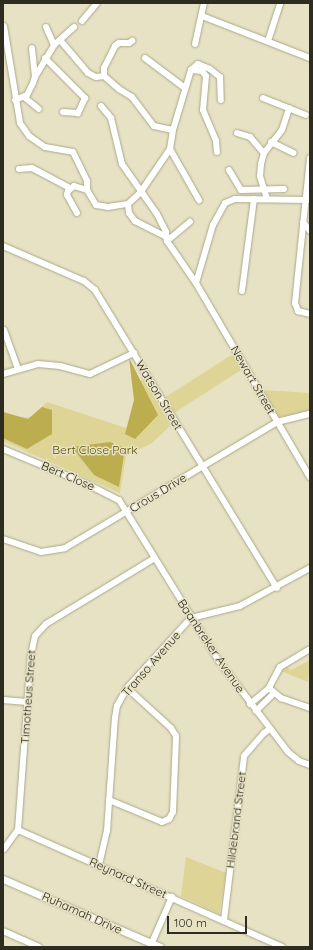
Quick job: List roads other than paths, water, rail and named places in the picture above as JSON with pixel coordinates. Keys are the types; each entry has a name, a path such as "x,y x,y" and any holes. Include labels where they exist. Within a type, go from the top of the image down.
{"street":[{"path":"82,21 97,3"},
{"path":"195,44 204,3"},
{"path":"268,41 280,3"},
{"path":"202,16 310,58"},
{"path":"4,26 20,123 29,136 49,149 73,152 87,181 88,190 94,203 100,206 128,204 140,193 170,149 173,130 185,88 192,70 200,64 218,75 222,83 221,100"},
{"path":"46,27 54,46"},
{"path":"15,100 24,97 29,92 45,58 54,46 74,27"},
{"path":"60,40 88,73 96,77 104,76 134,99 150,124 173,130"},
{"path":"104,76 104,68 115,46 119,43 129,44 132,41"},
{"path":"32,48 35,77"},
{"path":"45,58 85,98 78,113 64,112"},
{"path":"145,58 185,88"},
{"path":"192,70 202,71 206,76 203,110 216,141 217,152"},
{"path":"24,97 39,109"},
{"path":"263,98 306,115"},
{"name":"Newart Street","path":"101,106 111,118 119,157 140,193 162,224 166,238 196,283 310,477"},
{"path":"267,199 260,173 264,153 271,142 282,130 289,108"},
{"path":"237,133 250,138 264,153"},
{"path":"271,142 294,153"},
{"path":"170,149 199,200"},
{"path":"310,158 308,200 303,222 294,303 298,311 310,314"},
{"path":"19,169 32,168 70,188 78,186 88,190"},
{"path":"229,170 241,190 264,188 284,189"},
{"path":"70,188 67,195 76,213"},
{"path":"242,291 254,199"},
{"path":"196,283 220,208 229,200 308,200"},
{"path":"128,204 129,213 135,221 166,238 190,222"},
{"path":"303,222 310,231"},
{"name":"Watson Street","path":"3,246 90,285 102,298 277,588"},
{"path":"4,330 18,369"},
{"path":"3,374 38,364 50,365 90,374 134,353"},
{"name":"Crous Drive","path":"3,539 40,552 58,551 126,513 277,422 310,414"},
{"name":"Bert Close","path":"3,449 111,495 122,504 126,513"},
{"name":"Baanbreker Avenue","path":"126,513 191,618 250,704 295,759 310,765"},
{"name":"Timotheus Street","path":"18,830 32,644 40,629 155,558"},
{"path":"191,618 240,606 277,588 310,568"},
{"name":"Transo Avenue","path":"99,865 106,844 117,706 127,688 191,618"},
{"path":"250,704 269,688 280,667 310,649"},
{"path":"109,800 162,822 170,819 173,812 176,736 171,728 127,688"},
{"path":"269,688 274,693 310,708"},
{"path":"256,711 274,693"},
{"path":"3,700 27,702"},
{"name":"Hildebrand Street","path":"224,920 244,756 264,732 270,729"},
{"path":"4,849 18,830"},
{"name":"Reynard Street","path":"18,830 282,947"},
{"name":"Ruhamah Drive","path":"3,878 151,945 160,947"},
{"path":"151,945 172,897"},
{"path":"3,931 39,947"}],"park label":[{"name":"Bert Close Park","path":"95,450"}]}
